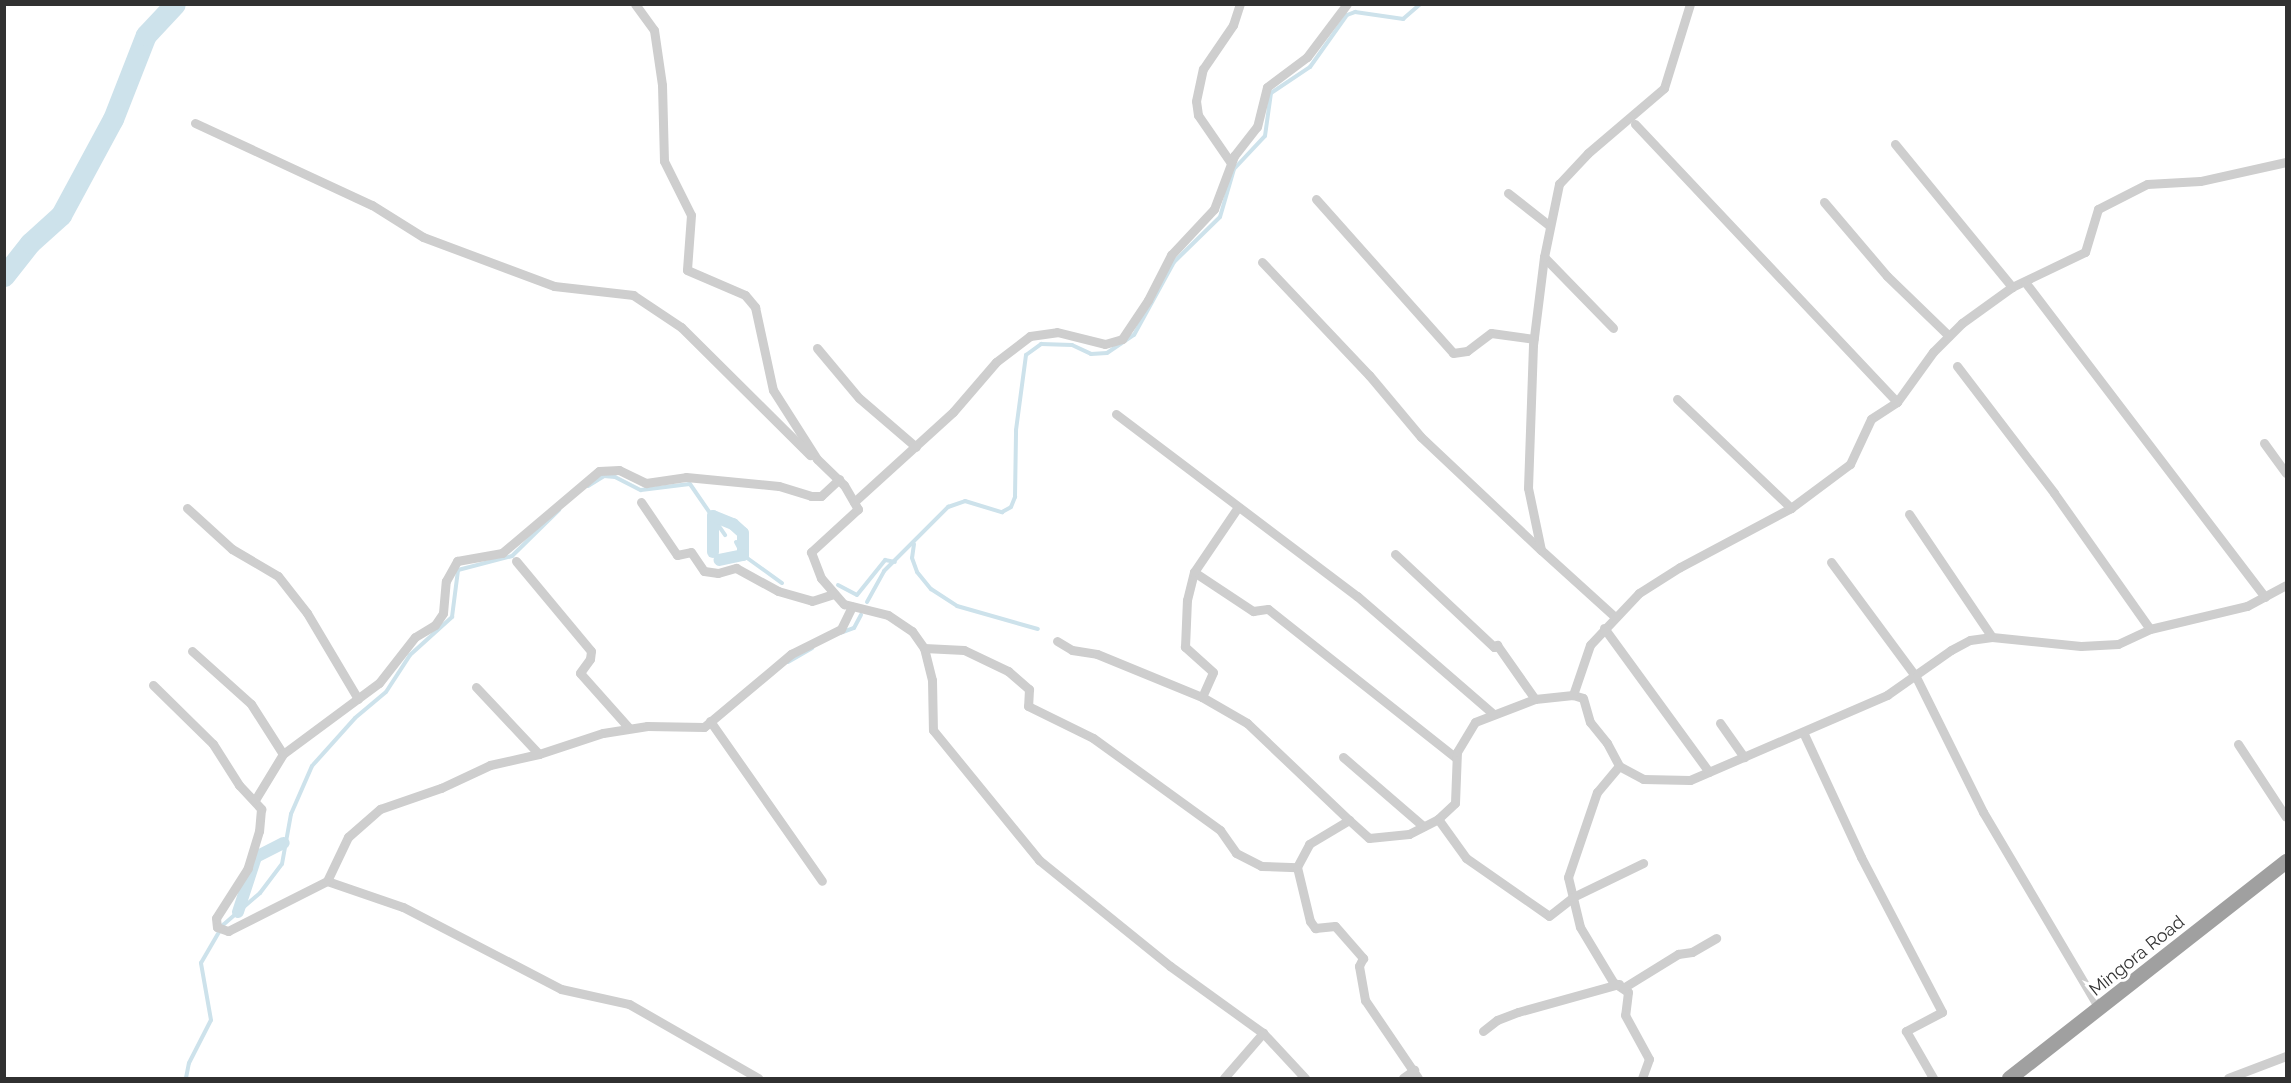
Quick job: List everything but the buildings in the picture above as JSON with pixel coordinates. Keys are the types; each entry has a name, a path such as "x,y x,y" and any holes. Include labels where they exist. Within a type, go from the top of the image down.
{"highway":[{"name":"Mingora Road","path":"2009,1078 2100,1010 2286,861"}],"street":[{"path":"635,4 654,30 662,85 664,161 691,214 687,270 745,295 755,307 772,390 817,459"},
{"path":"1232,163 1198,115 1196,101 1203,69 1233,25 1240,4"},
{"path":"854,502 916,447 996,362 1030,336 1057,332 1105,344 1122,339 1148,300 1171,255 1214,209 1232,163 1252,138 1267,87 1307,57 1347,4"},
{"path":"1541,550 1528,488 1534,339 1544,256 1559,184 1588,153 1664,88 1690,4"},
{"path":"195,123 372,206 423,237 554,286 633,294 681,327 839,479 858,508 811,552 818,573 834,594 852,606 888,615 912,631 924,648 933,680 933,730 1017,836 1039,860 1099,910 1263,1033 1305,1078"},
{"path":"1635,124 1897,402"},
{"path":"1895,144 2012,287"},
{"path":"1573,696 1590,645 1639,593 1680,567 1791,508 1850,464 1871,419 1897,402 1949,336 2012,287 2085,252 2098,209 2147,184 2200,180 2286,162"},
{"path":"1508,193 1550,226"},
{"path":"1316,199 1454,353 1467,351 1491,333 1534,339"},
{"path":"1824,202 1887,276 1949,336"},
{"path":"1544,256 1613,328"},
{"path":"1262,262 1369,375 1421,437 1615,617"},
{"path":"2025,282 2265,597"},
{"path":"817,348 858,398 916,447"},
{"path":"1957,366 2054,493 2150,629"},
{"path":"1677,399 1791,508"},
{"path":"1116,414 1357,596 1492,713"},
{"path":"2264,443 2286,473"},
{"path":"255,800 283,754 386,678 415,637 435,625 443,613 446,581 457,561 502,553 599,471 619,470 646,483 686,477 779,486 811,496 821,496 839,479"},
{"path":"642,502 677,555 691,552 704,571 743,570 778,591 812,601 834,594"},
{"path":"1202,697 1213,678 1213,668 1185,647 1185,611 1194,572 1238,507"},
{"path":"187,508 232,549 278,576 308,613 357,699"},
{"path":"1909,514 1992,638"},
{"path":"1395,554 1494,647 1497,645 1535,699"},
{"path":"516,561 591,651 581,676 629,728"},
{"path":"1831,562 1916,677 1983,812 2100,1010"},
{"path":"1194,572 1253,611 1268,609 1456,758"},
{"path":"1057,641 1072,650 1097,654 1202,697 1246,723 1369,838 1408,834 1438,819 1455,803 1456,758 1475,722 1492,713 1535,699 1573,696 1583,698 1590,722 1607,742 1618,766 1643,779 1690,780 1887,696 1951,650 1970,640 1992,638 2090,646 2118,644 2150,629 2247,606 2286,585"},
{"path":"153,685 213,744 239,785 261,809 261,820 248,868 216,918 220,929 327,881 348,837 380,809 441,788 490,765 539,754 629,728 704,727 791,654 841,629 852,606"},
{"path":"1605,628 1709,772"},
{"path":"924,648 964,650 1008,671 1029,689 1028,706 1093,738 1220,830 1236,853 1261,866 1297,867"},
{"path":"192,651 251,704 283,754"},
{"path":"476,687 539,754"},
{"path":"710,721 822,881"},
{"path":"1720,723 1744,757"},
{"path":"1803,732 1861,856 1942,1012 1906,1031 1933,1078"},
{"path":"2238,744 2286,818"},
{"path":"1343,757 1423,826"},
{"path":"1618,766 1597,792 1580,834 1568,877 1580,927 1629,997 1625,1015 1649,1059 1642,1078"},
{"path":"1438,819 1466,858 1549,916 1573,897 1643,863"},
{"path":"1349,820 1310,844 1297,867 1310,921 1315,928 1335,926 1363,958 1359,966 1365,1000 1416,1074 1403,1078"},
{"path":"327,881 403,907 561,989 629,1004 758,1078"},
{"path":"1483,1031 1497,1020 1518,1012 1621,986 1678,954 1692,952 1716,938"},
{"path":"1224,1078 1263,1033"},
{"path":"2228,1078 2286,1056"}],"waterway":[{"path":"4,276 30,243 61,215 113,119 146,35 175,4"},
{"path":"867,602 884,571 948,507 965,501 1002,512 1011,507 1015,497 1016,430 1026,355 1041,344 1072,345 1091,354 1107,353 1134,335 1174,262 1220,217 1234,169 1265,136 1271,93 1310,67 1347,15 1355,12 1403,19 1420,4"},
{"path":"588,486 604,476 615,477 641,490 690,484 725,535"},
{"path":"186,1078 189,1063 211,1020 201,963 223,925 260,893 282,864 291,814 312,766 355,718 386,692 410,655 452,617 458,570 512,556 559,510"},
{"path":"713,552 713,516 733,524 743,533 743,555 720,560"},
{"path":"736,542 743,555 782,583"},
{"path":"914,544 912,558 917,572 931,589 957,606 1038,629"},
{"path":"838,585 857,595 885,560 895,562"},
{"path":"840,633 854,628 861,615"},
{"path":"788,662 812,648"},
{"path":"238,912 256,857 284,843"}]}
